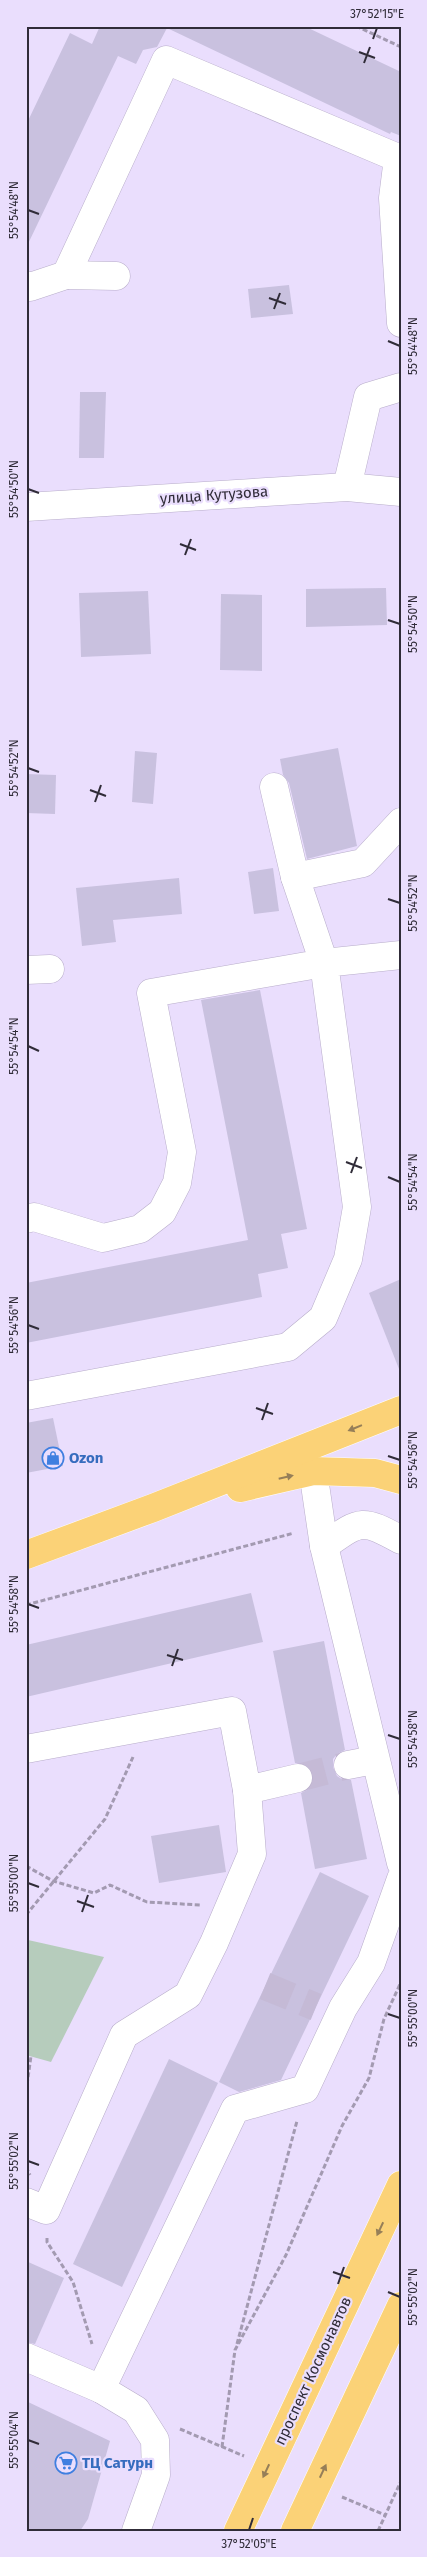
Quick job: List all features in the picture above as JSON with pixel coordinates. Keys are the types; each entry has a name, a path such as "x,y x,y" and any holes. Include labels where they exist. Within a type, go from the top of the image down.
{"main road":[{"path":"26,1555 153,1508 401,1410"},
{"path":"153,1508 314,1471 375,1473 401,1480"},
{"name":"проспект Космонавтов","path":"238,2531 401,2185"},
{"path":"295,2531 401,2306"}],"street":[{"path":"66,275 166,60 400,155 393,198 401,323"},
{"path":"26,285 30,286 66,275 116,276"},
{"path":"347,487 368,397 401,387"},
{"name":"улица Кутузова","path":"26,507 347,487 401,492"},
{"path":"26,1396 288,1347 323,1318 348,1259 356,1207 324,963 294,877 274,787"},
{"path":"294,877 363,863 401,822"},
{"path":"26,1219 34,1217 70,1230 103,1238 140,1229 162,1212 177,1183 182,1152 150,993 324,963 401,955"},
{"path":"314,1471 361,1763 401,1863"},
{"path":"323,1536 352,1527 372,1524 401,1540"},
{"path":"26,1748 232,1711 247,1790 252,1854 188,1995 124,2035 36,2206"},
{"path":"247,1790 298,1778"},
{"path":"103,2385 235,2109 305,2089 343,2008 371,1963 401,1879"},
{"path":"26,2357 103,2385 136,2410 155,2440 156,2475 145,2528"}],"path":[{"path":"356,26 401,47"},
{"path":"26,1606 323,1536"},
{"path":"26,1915 105,1819 145,1727"},
{"path":"26,1866 53,1881 94,1893 110,1885 147,1902 229,1908"},
{"path":"235,2350 286,2255 342,2126 368,2078 384,2019 401,1982"},
{"path":"26,2092 30,2056"},
{"path":"222,2447 235,2350 305,2089"},
{"path":"36,2206 48,2242 73,2282 103,2385"},
{"path":"378,2531 401,2481"}],"green space":[{"path":"28,1940 104,1957 51,2062 26,2055"}],"building":[{"path":"100,26 304,26 401,72 401,136 391,132 390,134 167,28 157,47 143,50 136,64 118,56 26,248 26,125 70,33 92,44"},
{"path":"289,285 293,314 251,318 248,289"},
{"path":"80,392 106,392 104,458 79,458"},
{"path":"386,588 387,625 306,627 306,589"},
{"path":"148,591 151,654 81,657 79,593"},
{"path":"221,594 262,595 262,671 220,670"},
{"path":"338,748 357,846 307,859 289,783 283,775 280,759"},
{"path":"135,751 157,753 153,804 132,802"},
{"path":"26,774 56,775 55,814 26,813"},
{"path":"273,868 279,911 254,914 248,872"},
{"path":"179,878 182,914 113,920 116,942 82,946 76,888"},
{"path":"260,990 307,1229 281,1234 288,1268 258,1274 262,1297 26,1343 26,1283 248,1240 201,1000"},
{"path":"401,1279 401,1369 399,1369 369,1293"},
{"path":"53,1418 63,1466 26,1473 26,1423"},
{"path":"251,1593 263,1642 26,1697 26,1645"},
{"path":"324,1641 345,1750 337,1754 333,1759 333,1767 337,1776 343,1780 351,1780 367,1859 315,1869 301,1793 309,1789 313,1783 313,1775 309,1767 303,1763 295,1763 273,1651"},
{"path":"219,1825 226,1872 159,1883 151,1836"},
{"path":"320,1872 369,1896 281,2080 239,2092 219,2082"},
{"path":"169,2059 218,2083 122,2287 73,2264"},
{"path":"26,2261 64,2278 35,2344 26,2342"},
{"name":"ТЦ Сатурн","path":"26,2401 110,2441 88,2519 80,2531 26,2531"}],"tunnel":[{"path":"298,1778 348,1765"},
{"path":"265,1986 316,2007"}],"place":[{"name":"Ozon","path":"53,1458"},
{"name":"ТЦ Сатурн","path":"66,2463"}]}
